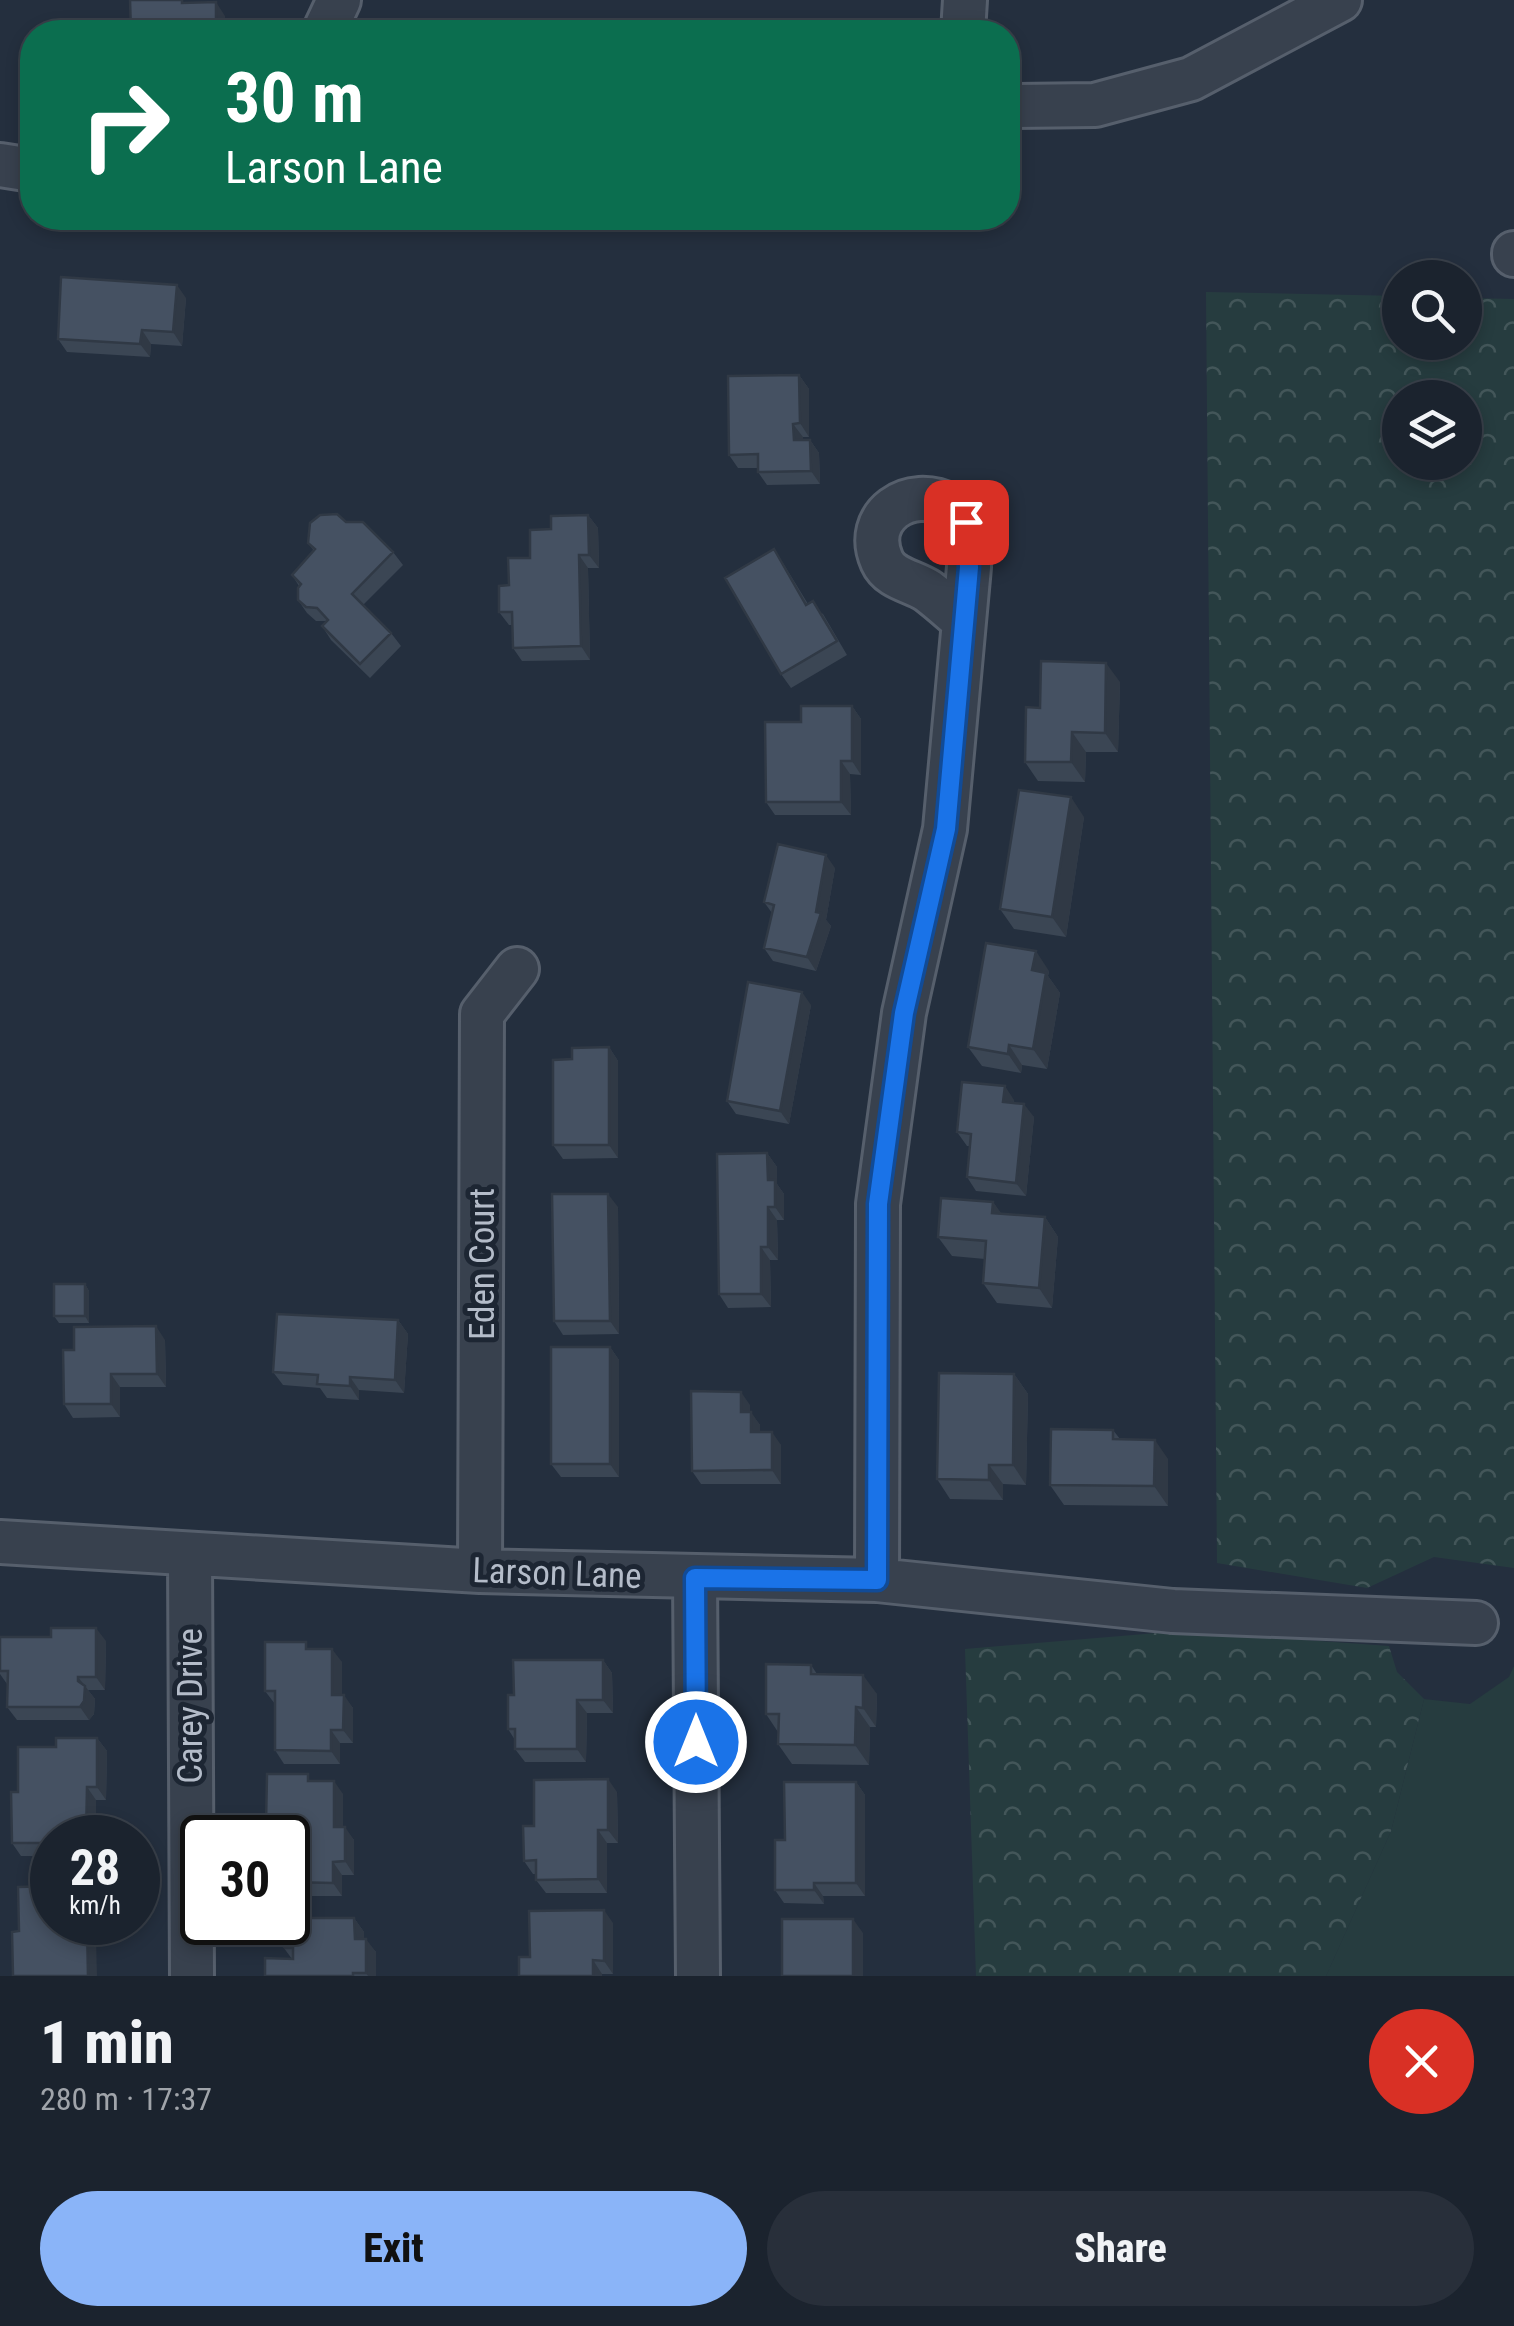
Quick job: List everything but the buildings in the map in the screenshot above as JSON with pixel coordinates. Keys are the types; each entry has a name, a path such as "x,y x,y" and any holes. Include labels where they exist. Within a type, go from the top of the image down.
{"street":[{"path":"1020,106 1095,105 1191,79 1340,0"},
{"path":"877,1580 878,1204 904,1013 946,829 964,621"},
{"name":"Eden Court","path":"480,1571 482,1014 517,970"},
{"name":"Larson Lane","path":"0,1542 480,1571 877,1580 1174,1611 1476,1623"},
{"name":"Carey Drive","path":"190,1556 192,1976"},
{"path":"695,1578 698,1976"}],"green space":[{"path":"1206,292 1382,296 1382,360 1482,360 1482,298 1514,299 1514,1568 1434,1557 1367,1588 1217,1563"},
{"path":"1181,1631 1389,1646 1397,1672 1424,1699 1391,1831 1326,1976 976,1976 965,1649"},
{"path":"1514,1666 1514,1976 1326,1976 1391,1831 1424,1699 1470,1704 1509,1677"}],"route":[{"path":"696,1742 695,1578 877,1580 878,1204 904,1013 946,829 969,567 966,522"}]}
